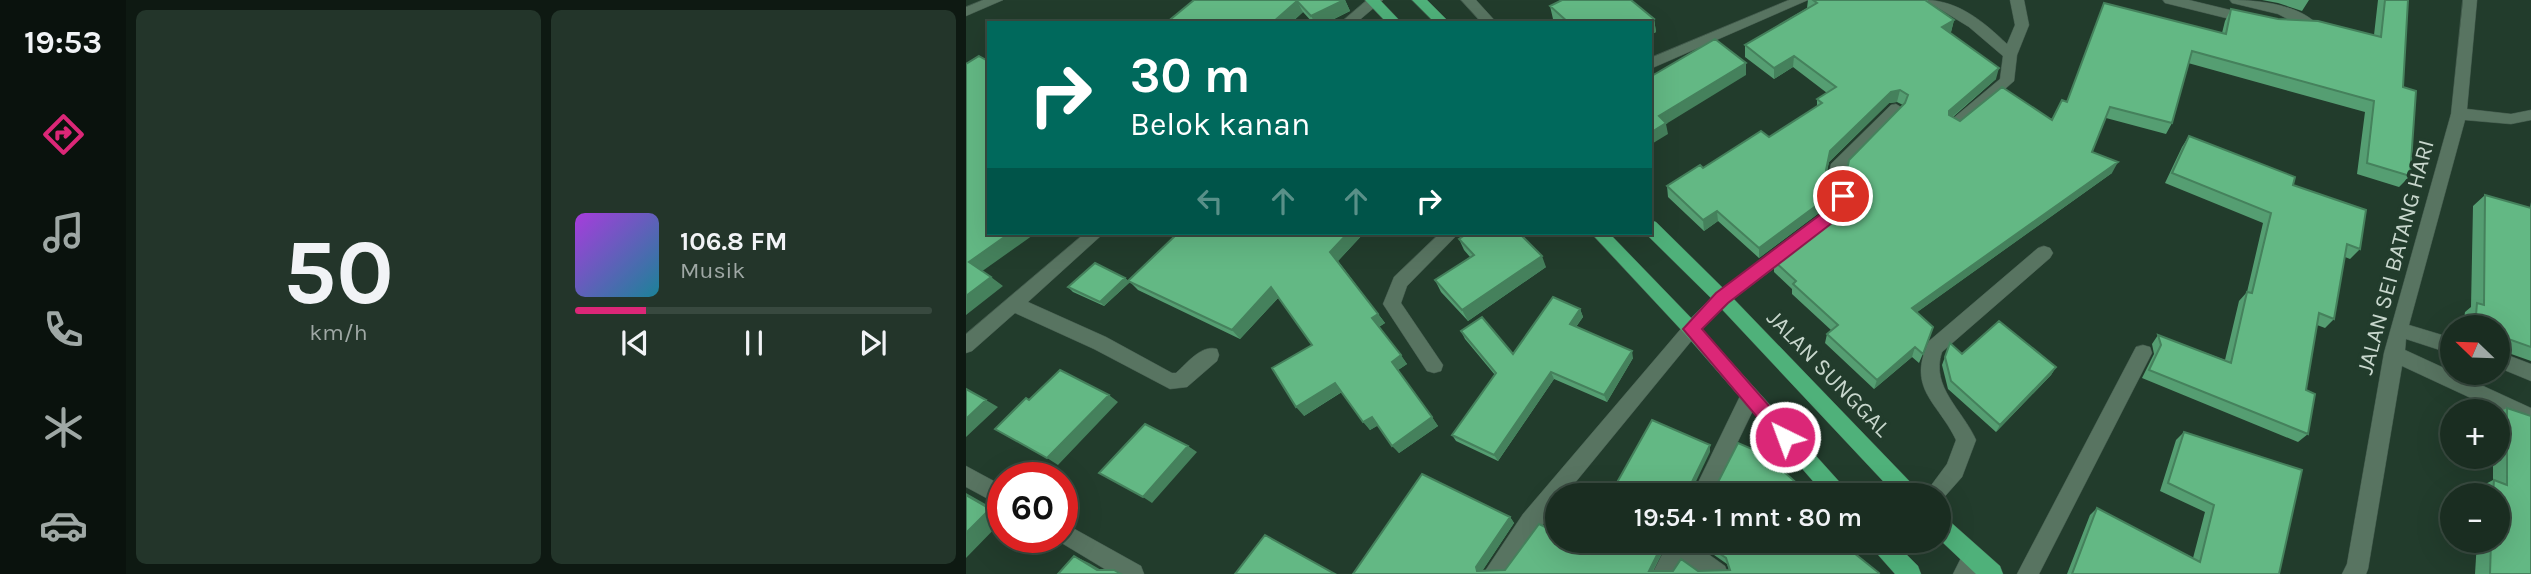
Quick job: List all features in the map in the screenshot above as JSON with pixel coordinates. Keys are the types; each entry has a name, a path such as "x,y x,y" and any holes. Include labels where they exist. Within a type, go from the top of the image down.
{"main road":[{"path":"1374,0 1393,21"},
{"path":"1419,0 1441,21"},
{"name":"JALAN SUNGGAL","path":"1652,229 1722,298 1898,483"},
{"path":"1601,235 1691,329 1749,398 1827,483"},
{"path":"1951,541 1969,566 1992,574"},
{"path":"1890,553 1910,574"}],"street":[{"path":"966,12 996,0"},
{"path":"1349,21 1374,0"},
{"path":"1468,0 1488,21"},
{"path":"1652,63 1801,0"},
{"path":"1932,0 1949,7 1985,30 2010,55"},
{"path":"1956,124 2007,81 2010,55 2022,25 2017,0"},
{"path":"2170,0 2276,25 2312,26 2282,10 2237,0"},
{"name":"JALAN SEI BATANG HARI","path":"2356,572 2393,353 2459,114 2470,0"},
{"path":"1494,574 1530,521 1691,329 1722,298 1840,208 1843,196 1835,182 1837,168 1896,109"},
{"path":"2459,114 2511,119 2531,115"},
{"path":"966,345 1094,235"},
{"path":"1434,365 1392,304 1400,282 1449,235"},
{"path":"1944,483 1955,470 1966,440 1933,391 1930,357 1935,347 2044,253"},
{"path":"1013,304 1100,343 1170,381 1180,381 1210,355"},
{"path":"2399,329 2440,342"},
{"path":"2028,574 2143,353"},
{"path":"2393,353 2531,417"},
{"path":"2510,362 2531,373"},
{"path":"1708,483 1749,398"},
{"path":"966,476 987,488"},
{"path":"1078,541 1133,574"},
{"path":"1663,574 1674,553"},
{"path":"1691,553 1717,574"}],"building":[{"path":"1194,0 1344,0 1311,16 1297,1 1274,21 1168,21"},
{"path":"1562,0 1631,0 1654,19 1567,21 1550,6"},
{"path":"1813,0 1925,0 1954,20 1942,27 1999,68 1949,111 1949,115 1960,121 2002,87 2052,120 2062,100 2067,102 2104,3 2226,34 2231,9 2278,19 2318,21 2381,37 2385,0 2408,0 2403,87 2416,91 2410,176 2367,163 2374,101 2192,51 2172,123 2110,107 2092,152 2118,162 1912,308 1933,327 1923,354 1915,347 1877,380 1827,334 1838,325 1793,284 1796,281 1774,261 1849,205 1855,186 1847,170 1849,160 1905,103 1908,95 1900,90 1891,92 1830,151 1826,170 1834,186 1832,194 1759,248 1717,211 1703,220 1667,186 1700,165 1703,168 1761,131 1769,137 1822,103 1817,99 1836,87 1794,56 1774,68 1745,45 1817,3"},
{"path":"1715,39 1746,63 1659,116 1666,123 1652,132 1652,76"},
{"path":"979,56 987,60 987,235 1007,235 969,262 991,277 966,296 966,64"},
{"path":"2189,136 2295,177 2293,185 2366,210 2360,249 2347,244 2334,319 2319,313 2306,390 2315,394 2308,434 2149,370 2161,345 2158,335 2231,363 2247,292 2252,293 2271,213 2172,173"},
{"path":"2485,195 2531,208 2531,347 2510,340 2510,315 2476,315 2477,303 2484,305"},
{"path":"1176,235 1346,235 1330,252 1378,314 1372,318 1401,355 1392,362 1432,417 1392,446 1372,417 1363,422 1335,383 1296,407 1272,368 1312,345 1271,287 1232,330 1128,281"},
{"path":"1465,235 1521,235 1542,256 1462,310 1435,280 1474,255 1459,239"},
{"path":"1095,263 1125,278 1100,302 1068,287"},
{"path":"1553,297 1580,309 1570,324 1632,351 1604,395 1551,372 1494,455 1452,435 1496,373 1461,331 1482,317 1513,354"},
{"path":"1999,321 2056,367 2000,425 1951,381 1945,357 1950,343 1962,354"},
{"path":"1060,370 1109,395 1047,458 995,429 1026,398 1029,400"},
{"path":"966,389 986,400 966,419"},
{"path":"2510,409 2531,416 2531,574 2490,574 2491,553 2510,553 2510,483 2507,483 2507,469 2510,469"},
{"path":"1652,420 1710,445 1691,483 1617,483"},
{"path":"1145,424 1188,446 1143,497 1099,473"},
{"path":"2184,432 2302,470 2279,574 2072,574 2097,508 2200,562 2214,505 2168,483"},
{"path":"1738,443 1764,454 1797,483 1718,483"},
{"path":"1422,474 1510,517 1476,567 1477,571 1505,570 1539,524 1545,527 1545,553 1658,553 1649,571 1673,571 1681,559 1698,571 1730,570 1726,558 1719,553 1854,553 1879,573 1878,574 1353,574"},
{"path":"966,495 987,507 987,512 966,533"},
{"path":"1265,535 1335,574 1235,574"},
{"path":"1074,556 1097,570 1114,570 1121,574 1058,574"}],"route":[{"path":"1785,437 1691,329 1722,298 1840,208 1843,196"}]}
